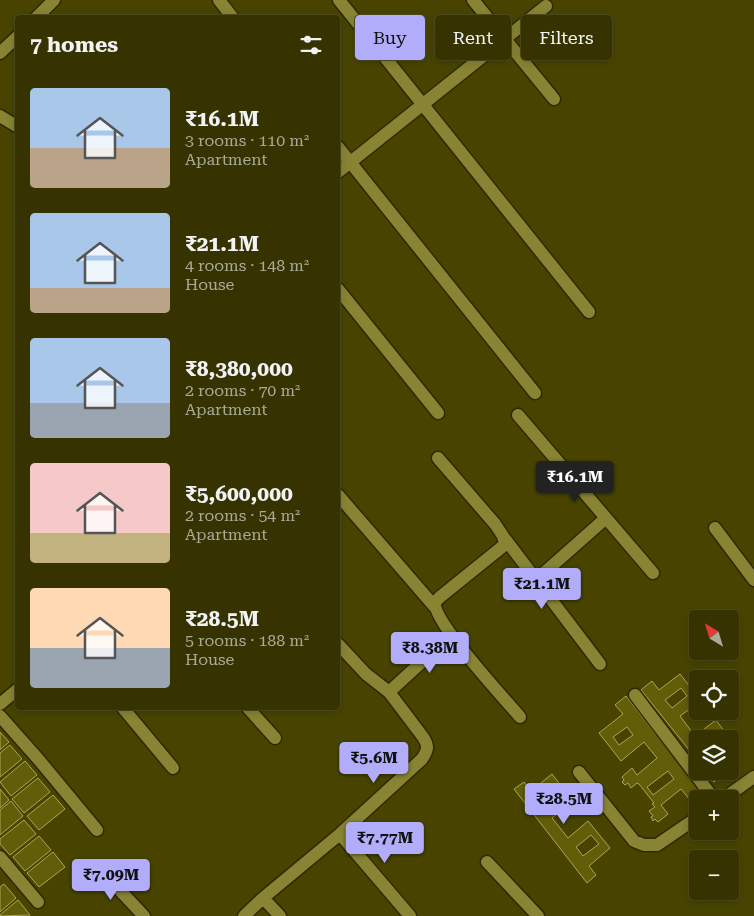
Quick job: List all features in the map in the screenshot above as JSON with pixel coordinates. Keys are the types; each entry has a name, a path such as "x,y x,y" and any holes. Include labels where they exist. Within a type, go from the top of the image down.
{"street":[{"path":"219,0 231,15"},
{"path":"339,0 589,312"},
{"path":"474,0 486,15"},
{"path":"39,15 49,3"},
{"path":"511,34 546,6"},
{"path":"0,53 15,39"},
{"path":"511,46 554,99"},
{"path":"340,170 479,60"},
{"path":"0,116 15,125"},
{"path":"340,150 536,393"},
{"path":"340,291 438,413"},
{"path":"518,415 653,573"},
{"path":"438,458 495,524 600,664"},
{"path":"340,497 434,606 451,636 520,717"},
{"path":"536,580 606,518"},
{"path":"715,528 754,580"},
{"path":"434,606 440,597 502,547 506,540"},
{"path":"389,692 451,636"},
{"path":"244,916 340,834 422,759 428,750 428,744 389,692 361,670 340,646"},
{"path":"0,704 15,691"},
{"path":"635,695 707,790"},
{"path":"125,710 173,768"},
{"path":"250,710 275,738"},
{"path":"0,716 97,830"},
{"path":"579,772 634,841 657,845 689,823"},
{"path":"736,790 754,777"},
{"path":"340,834 410,916"},
{"path":"0,857 38,902"},
{"path":"487,862 530,913"},
{"path":"100,868 144,916"},
{"path":"263,898 280,916"}],"building":[{"path":"680,674 689,686 689,710 680,716 690,730 689,750 641,690 652,681 659,690","holes":["681,688 687,696 672,708 665,700"]},
{"path":"626,696 689,777 689,780 692,780 699,790 689,790 689,799 681,789 661,805 668,814 658,822 655,819 653,821 651,817 653,816 649,811 655,807 652,804 654,803 639,784 637,783 631,788 628,783 625,785 622,782 624,780 622,777 632,768 637,775 657,758 644,742 621,761 599,733 623,714 615,705","holes":["627,727 633,735 619,745 613,737","668,771 674,779 653,795 647,787"]},
{"path":"716,720 723,730 703,730"},
{"path":"0,732 9,742 0,750"},
{"path":"10,745 22,759 0,777 0,753"},
{"path":"25,761 37,775 11,796 0,782"},
{"path":"552,774 573,801 552,818 568,838 588,821 610,848 589,866 596,875 587,883 514,789 524,782 531,791","holes":["554,788 561,798 545,809 538,800","591,835 599,844 583,856 576,847"]},
{"path":"38,778 50,792 24,813 12,799"},
{"path":"0,789 9,800 0,808"},
{"path":"53,795 65,809 39,830 27,816"},
{"path":"11,801 23,816 0,835 0,810"},
{"path":"24,820 36,834 10,855 0,844 0,839"},
{"path":"39,836 51,850 25,871 13,857"},
{"path":"53,852 65,867 39,887 27,873"},
{"path":"4,884 16,898 0,912 0,887"},
{"path":"18,900 30,915 0,916 0,915"}]}
